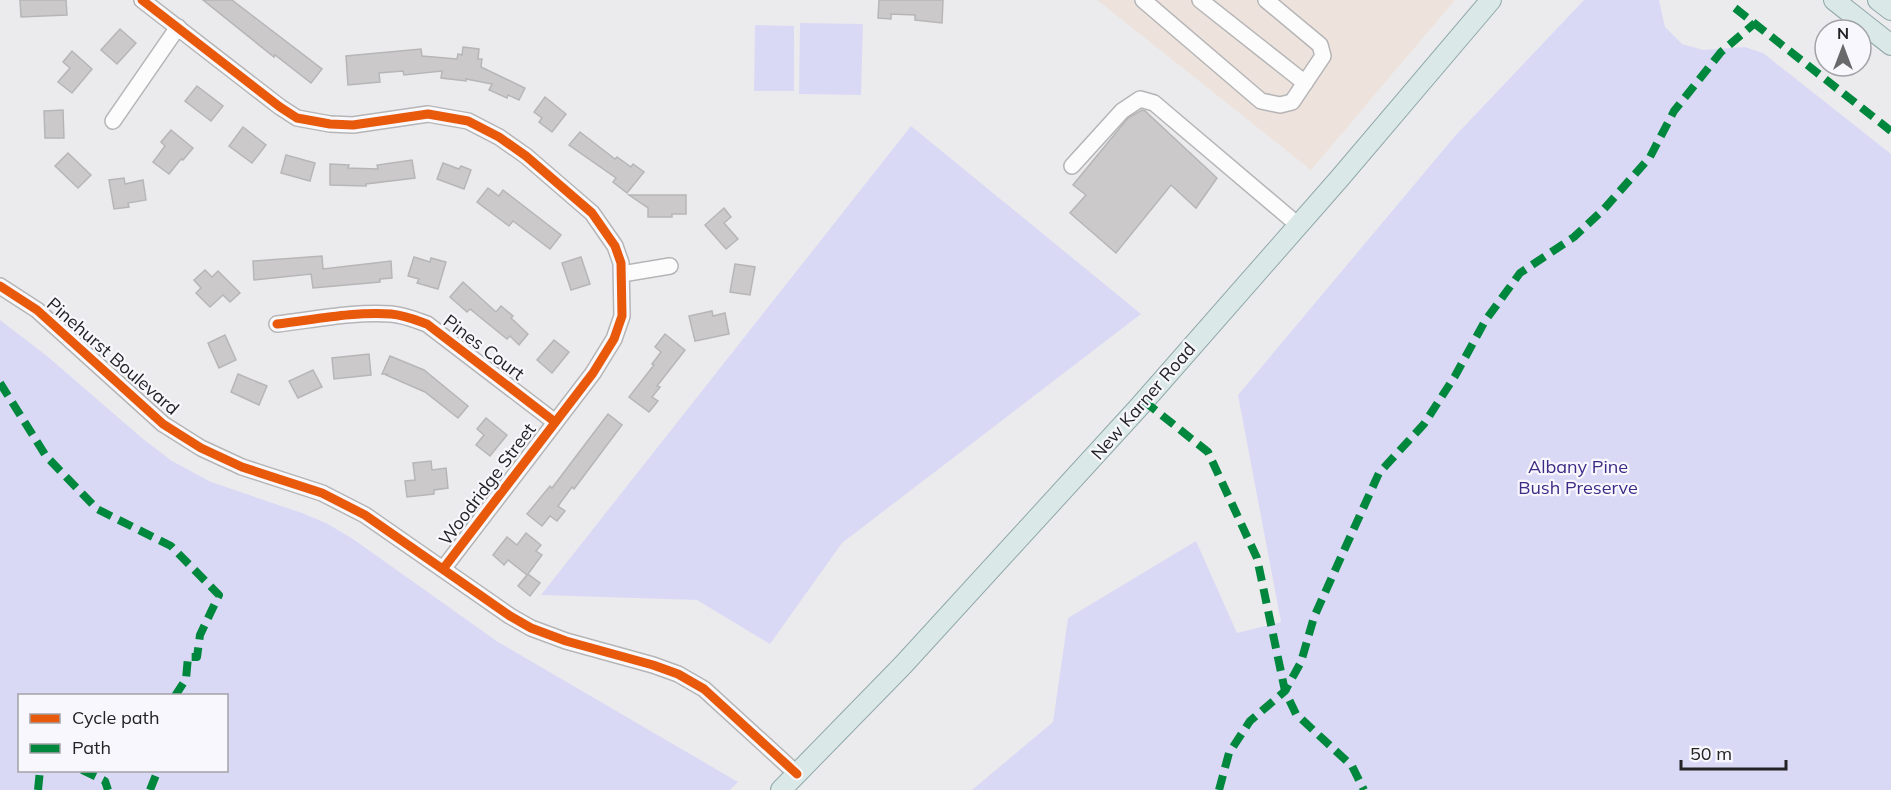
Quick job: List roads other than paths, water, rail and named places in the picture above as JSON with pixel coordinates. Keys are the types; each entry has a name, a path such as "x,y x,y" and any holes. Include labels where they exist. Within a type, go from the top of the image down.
{"main road":[{"name":"New Karner Road","path":"781,790 903,666 1139,407 1491,0"},
{"path":"1465,30 1504,0"},
{"path":"1878,0 1891,10"},
{"path":"1838,4 1891,45"}],"street":[{"name":"Woodridge Street","path":"142,0 279,107 297,118 330,124 353,125 428,114 468,121 499,137 526,156 592,213 615,246 621,263 622,316 614,339 593,373 443,569"},
{"path":"1143,0 1261,101 1280,105 1292,102 1323,56 1320,45 1266,0"},
{"path":"1200,0 1305,83"},
{"path":"113,121 178,27"},
{"path":"1072,166 1122,111 1140,99 1154,103 1298,225"},
{"path":"622,274 670,266"},
{"name":"Pinehurst Boulevard","path":"0,286 37,310 163,424 201,448 242,467 322,493 365,515 531,628 566,641 653,664 687,679 704,689 797,774"},
{"name":"Pines Court","path":"277,324 372,314 392,314 410,318 427,324 555,422"}],"park label":[{"name":"Albany Pine Bush Preserve","path":"1578,476"}]}
